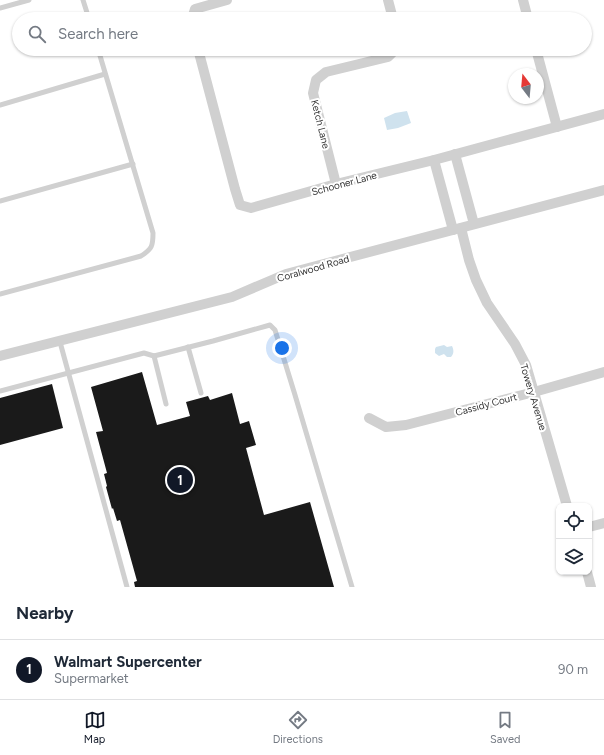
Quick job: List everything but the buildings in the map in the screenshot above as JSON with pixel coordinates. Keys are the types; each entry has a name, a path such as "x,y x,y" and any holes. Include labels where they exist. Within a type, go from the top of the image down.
{"street":[{"path":"199,12 227,0"},
{"path":"388,0 391,12"},
{"path":"523,0 526,12"},
{"name":"Schooner Lane","path":"200,56 240,205 251,208 336,184 434,160 604,114"},
{"name":"Ketch Lane","path":"336,184 313,93 316,80 326,72 389,56"},
{"path":"538,56 557,127"},
{"path":"455,154 474,224"},
{"name":"Towery Avenue","path":"434,160 476,280 487,303 515,344 526,365 566,503"},
{"name":"Coralwood Road","path":"0,356 60,342 232,297 286,274 604,190"},
{"name":"Cassidy Court","path":"369,418 386,427 406,425 534,392 604,372"},
{"path":"592,526 604,523"},
{"path":"588,575 591,587"}],"lane":[{"path":"0,8 29,0"},
{"path":"83,0 87,12"},
{"path":"0,294 141,256 150,250 153,242 153,233 100,56"},
{"path":"0,105 106,74"},
{"path":"0,201 132,164"},
{"path":"0,391 144,353 154,356 270,325 274,330 295,395 352,587"},
{"path":"60,342 127,587"},
{"path":"188,347 201,393"},
{"path":"154,356 166,404"}],"water":[{"path":"407,111 411,123 387,130 384,118 395,113"},
{"path":"444,345 447,347 452,346 453,355 451,357 447,357 444,354 439,356 435,353 436,347"}],"place":[{"name":"Walmart Supercenter","path":"180,480"}]}
